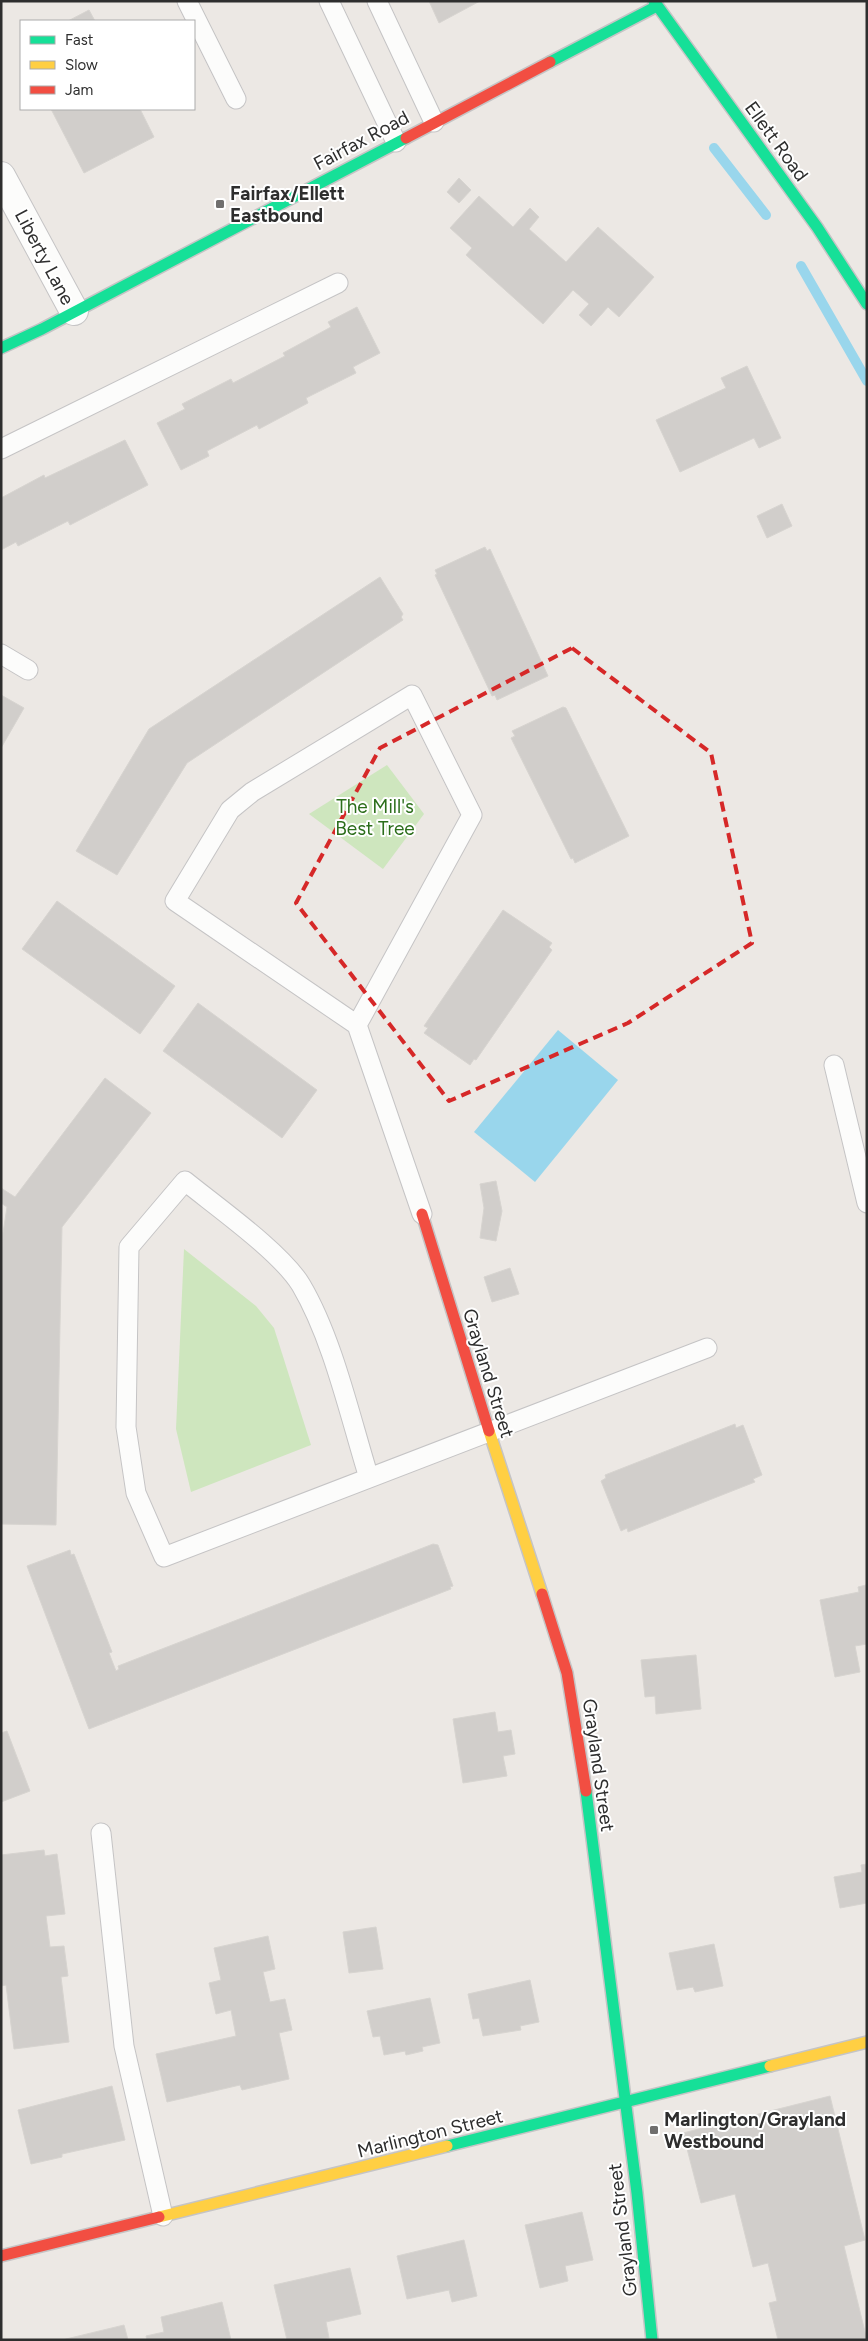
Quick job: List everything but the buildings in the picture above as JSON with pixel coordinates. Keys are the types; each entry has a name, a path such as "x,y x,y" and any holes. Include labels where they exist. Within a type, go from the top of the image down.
{"street":[{"name":"Fairfax Road","path":"1,348 396,142 655,4"},
{"name":"Ellett Road","path":"655,4 817,227 867,304"},
{"name":"Liberty Lane","path":"1,176 74,311"},
{"name":"Grayland Street","path":"422,1214 489,1432 567,1673 577,1718 624,2103 644,2248 652,2340"},
{"name":"Marlington Street","path":"1,2256 867,2042"}],"lane":[{"path":"187,1 236,99"},
{"path":"329,1 396,142"},
{"path":"377,1 434,122"},
{"path":"1,449 338,283"},
{"path":"1,654 28,670"},
{"path":"357,1025 472,815 412,695 252,792 230,810 175,901 357,1025 422,1214"},
{"path":"834,1065 867,1203"},
{"path":"369,1478 326,1341 300,1284 275,1255 185,1181 129,1247 126,1427 136,1493 164,1557 707,1348"},
{"path":"101,1833 124,2046 163,2216"}],"highlighted area":[{"path":"572,648 711,753 752,943 628,1023 449,1101 296,903 380,748"}],"green space":[{"name":"The Mill's Best Tree","path":"387,765 424,814 383,869 309,814"},
{"path":"184,1249 256,1306 274,1328 311,1445 191,1492 176,1429"}],"water":[{"path":"558,1030 618,1080 535,1182 474,1132"}],"waterway":[{"path":"714,148 766,215"},
{"path":"801,266 867,381"}],"traffic: fast":[{"path":"654,1 817,227 867,304"},
{"path":"550,62 657,6"},
{"path":"1,348 42,329 406,138"},
{"path":"586,1791 637,2193 652,2340"},
{"path":"447,2146 770,2066"}],"traffic: slow":[{"path":"489,1431 542,1594"},
{"path":"770,2066 867,2042"},
{"path":"159,2217 447,2146"}],"traffic: jam":[{"path":"406,138 550,62"},
{"path":"422,1214 489,1431"},
{"path":"542,1594 567,1673 586,1791"},
{"path":"1,2256 159,2217"}],"place":[{"name":"Fairfax/Ellett Eastbound","path":"220,204"},
{"name":"Marlington/Grayland Westbound","path":"654,2130"}]}
